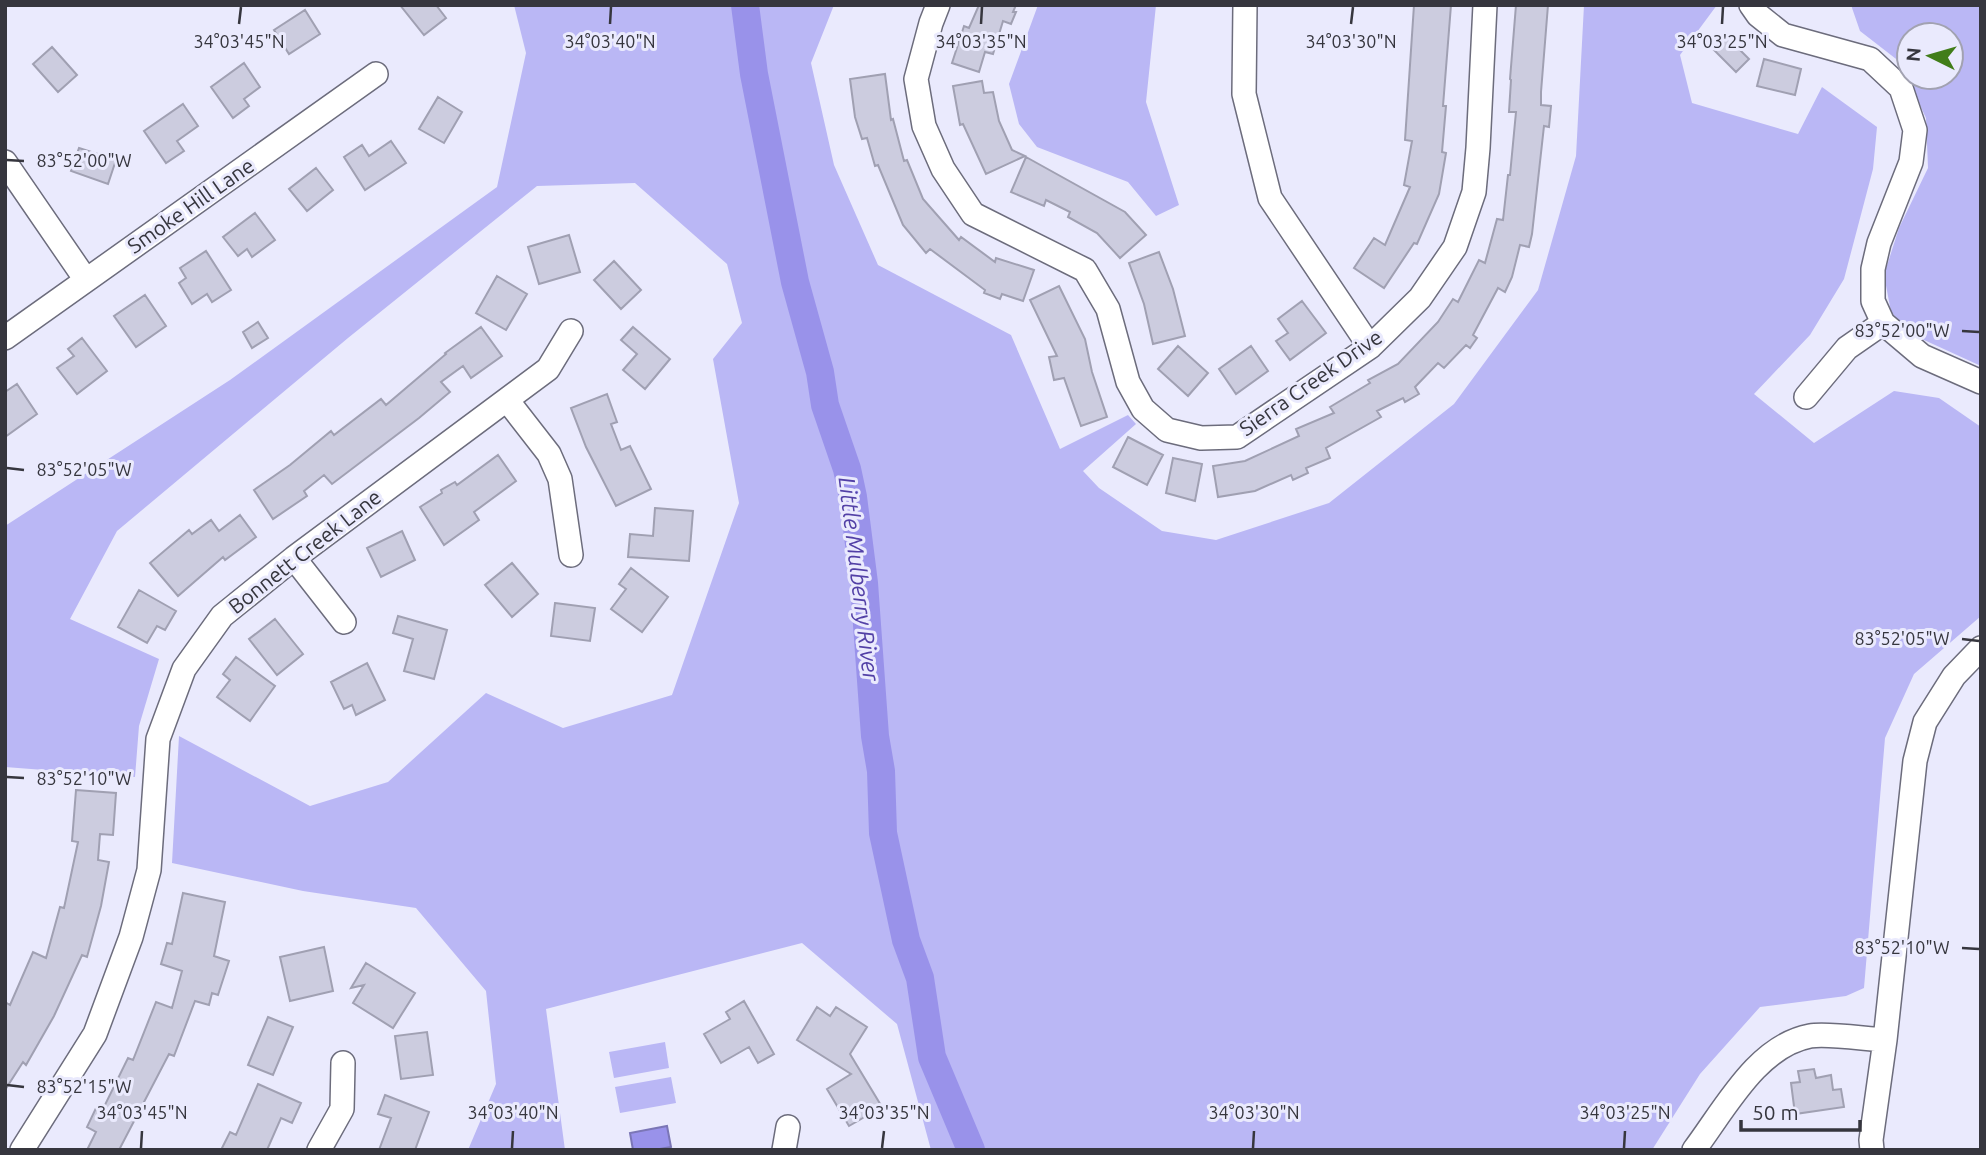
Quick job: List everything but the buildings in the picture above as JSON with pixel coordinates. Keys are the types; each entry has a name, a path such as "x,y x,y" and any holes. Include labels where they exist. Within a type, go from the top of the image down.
{"street":[{"name":"Sierra Creek Drive","path":"938,5 916,79 924,126 943,169 972,214 1084,270 1108,309 1128,382 1143,408 1167,430 1201,438 1237,437 1370,347 1420,298 1455,247 1474,192 1485,5"},
{"path":"1245,5 1244,94 1270,198 1370,347"},
{"path":"1751,5 1758,15 1783,35 1870,59 1901,88 1915,130 1911,162 1879,243 1873,269 1873,301 1883,323 1922,356 1981,382"},
{"name":"Smoke Hill Lane","path":"5,338 376,74"},
{"path":"5,162 86,280"},
{"path":"1806,397 1847,348 1883,323"},
{"name":"Bonnett Creek Lane","path":"22,1150 95,1034 131,937 149,870 158,739 184,669 222,616 293,558 548,369 571,331"},
{"path":"507,400 549,454 560,479 571,555"},
{"path":"293,558 344,622"},
{"path":"1872,1150 1915,761 1925,722 1954,676 1981,648"},
{"path":"1694,1150 1759,1062 1782,1046 1812,1035 1885,1040"},
{"path":"320,1150 342,1109 343,1063"}],"shaded area":[{"path":"514,5 834,5 811,63 834,165 878,265 1011,335 1060,449 1128,415 1136,424 1083,471 1099,488 1162,531 1216,540 1329,503 1454,404 1538,290 1576,156 1584,5 1717,5 1680,55 1692,103 1798,134 1822,87 1877,127 1873,169 1844,279 1810,335 1754,394 1814,443 1894,391 1939,398 1981,427 1981,616 1914,674 1885,738 1864,988 1846,996 1760,1007 1700,1074 1652,1150 931,1150 897,1024 802,943 546,1009 565,1150 468,1150 496,1084 486,991 416,908 303,891 172,863 179,736 310,806 388,782 486,693 563,728 672,695 739,503 713,359 742,323 727,264 635,183 537,186 348,338 117,531 70,619 159,659 139,726 135,777 5,767 5,526 230,380 497,187 526,53"},
{"path":"1038,5 1156,5 1146,102 1179,205 1156,216 1128,182 1037,147 1019,124 1009,84"},
{"path":"1851,5 1981,5 1981,366 1911,334 1891,312 1884,275 1899,228 1928,168 1926,118 1913,91 1965,91 1965,21 1895,21 1895,58 1860,31"},
{"path":"665,1042 669,1068 614,1078 609,1052"},
{"path":"671,1077 676,1103 620,1113 615,1087"},
{"path":"667,1126 671,1147 633,1150 630,1133"}],"waterway":[{"name":"Little Mulberry River","path":"745,5 754,74 795,282 820,372 825,405 847,469 853,497 864,583 875,736 881,771 883,833 906,940 920,978 932,1057 971,1150"}]}
